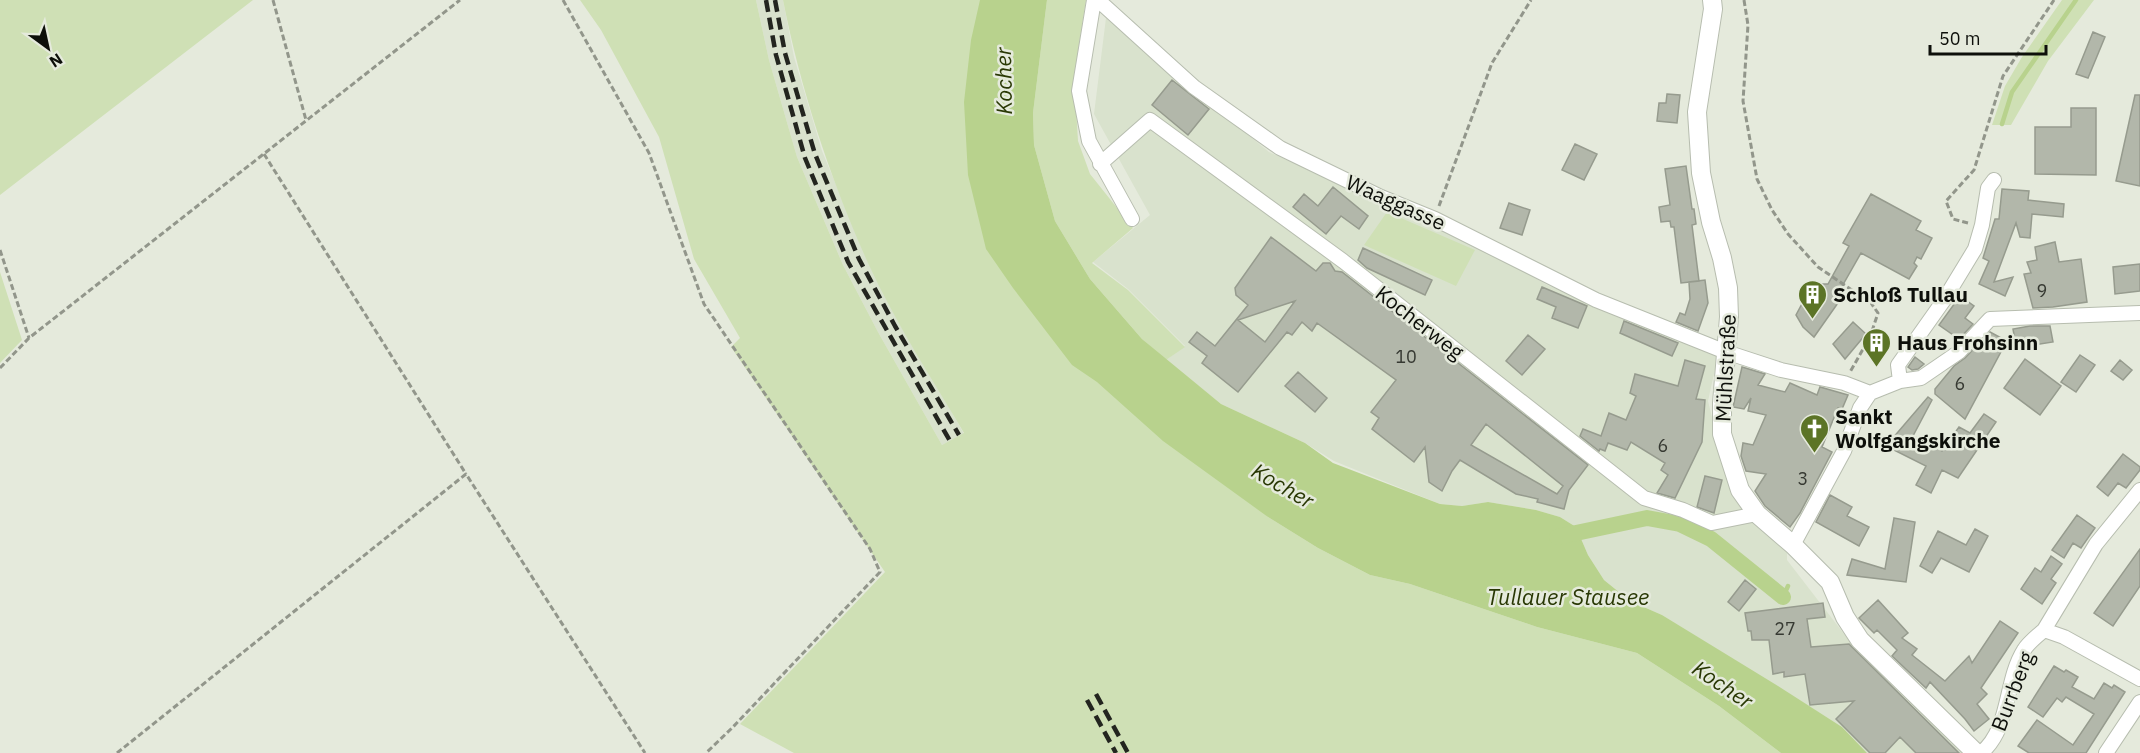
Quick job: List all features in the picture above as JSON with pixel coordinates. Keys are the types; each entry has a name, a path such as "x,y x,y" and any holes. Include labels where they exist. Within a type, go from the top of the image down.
{"street":[{"path":"1096,0 1079,91 1089,141 1132,219"},
{"name":"Waaggasse","path":"1096,0 1194,87 1280,148 1381,197 1435,219 1596,300 1726,352 1781,370 1844,383 1870,393"},
{"name":"Mühlstraße","path":"1715,3 1697,112 1701,173 1728,288 1729,318 1722,403 1722,434 1740,490 1757,514 1793,545 1830,582 1845,617 1860,640 1976,753"},
{"name":"Kocherweg","path":"1100,164 1150,120 1343,261 1644,498 1712,523 1757,514"},
{"path":"1900,381 1898,365 1944,300 1975,249 1982,225 1988,188 1994,180"},
{"path":"1793,545 1844,451 1860,408 1870,393 1900,381 1921,378 1959,352 1990,320 2140,313"},
{"path":"2043,630 2096,544 2140,490"},
{"name":"Burrberg","path":"1981,753 1989,747 1997,733 2013,676 2024,650 2043,630 2064,637 2140,679"},
{"path":"2106,753 2140,702"}],"path":[{"path":"273,0 306,120"},
{"path":"0,368 29,338 460,0"},
{"path":"563,0 650,153 704,304 870,549 880,572 706,753"},
{"path":"1435,219 1492,63 1531,0"},
{"path":"1744,0 1748,25 1743,101 1756,179 1788,234 1818,267 1871,303 1878,313 1870,337 1844,383"},
{"path":"1982,225 1953,219 1946,201 1974,170 2002,76 2054,0"},
{"path":"264,154 645,753"},
{"path":"0,250 29,338"},
{"path":"117,753 466,474"}],"shaded area":[{"path":"0,0 253,0 0,195"},
{"path":"580,0 756,0 769,60 797,157 843,265 942,445 964,433 890,307 854,231 818,134 790,34 783,0 987,0 999,158 1268,517 1318,548 1370,575 1410,584 1537,627 1637,653 1719,706 1781,753 794,753 740,724 885,572 731,347 740,338 694,259 659,137 601,30"},
{"path":"756,0 783,0 794,57 822,151 869,264 964,434 942,445 843,265 797,157 769,60"},
{"path":"1047,0 1086,0 1074,76 1078,141 1090,174 1133,228 1092,263 1128,290 1185,347 1166,360 1142,339 1090,279 1055,221 1034,145 1033,113"},
{"path":"2062,0 2094,0 2048,61 2011,125 1992,125 2005,86 2022,57"},
{"path":"1106,18 1269,152 1474,243 1547,285 1719,351 1708,401 1726,474 1787,550 1787,560 1851,643 1962,753 1867,753 1842,727 1662,615 1630,601 1604,580 1588,555 1576,527 1560,517 1536,510 1488,502 1462,506 1440,504 1334,461 1305,443 1221,404 1166,360 1185,346 1128,289 1093,262 1150,215 1094,114"},
{"path":"1387,212 1475,250 1456,286 1364,245"},
{"path":"0,272 22,340 0,363"}],"water":[{"path":"980,0 1047,0 1033,113 1034,145 1055,221 1090,279 1142,339 1221,404 1305,443 1333,463 1440,504 1462,506 1488,502 1536,510 1560,517 1576,527 1588,555 1604,580 1630,601 1662,615 1842,727 1867,753 1781,753 1719,706 1637,653 1537,627 1410,584 1370,575 1318,548 1268,517 1163,441 1097,382 1072,365 986,249 968,175 964,102 971,40"}],"building":[{"path":"2093,32 2105,37 2088,78 2076,74"},
{"path":"1172,80 1209,109 1188,135 1152,105"},
{"path":"1667,94 1680,95 1677,123 1657,121 1659,103 1666,103"},
{"path":"2135,95 2140,95 2140,186 2116,181"},
{"path":"2071,108 2096,108 2096,175 2035,174 2035,127 2071,127"},
{"path":"1575,144 1597,154 1584,180 1562,170"},
{"path":"1686,166 1696,224 1692,225 1699,281 1681,283 1674,227 1671,227 1670,221 1661,222 1659,207 1670,205 1665,169"},
{"path":"1333,187 1368,216 1359,229 1341,216 1326,234 1293,207 1304,194 1318,206"},
{"path":"2002,189 2029,191 2028,200 2064,204 2063,217 2032,214 2030,238 2020,237 2016,223 1994,282 2013,277 2005,296 1979,284 1989,261 1983,258 1995,219 1999,219"},
{"path":"1871,194 1921,221 1916,230 1932,238 1921,259 1917,257 1914,263 1917,266 1909,279 1861,253 1840,290 1845,293 1814,337 1803,327 1796,315 1814,284 1828,284 1849,246 1843,243"},
{"path":"1509,203 1530,210 1522,235 1500,228"},
{"path":"1271,237 1316,271 1323,263 1330,263 1335,271 1342,272 1588,465 1569,490 1564,509 1516,494 1460,460 1442,491 1429,482 1425,447 1414,462 1372,429 1379,418 1371,412 1396,380 1317,323 1312,331 1302,322 1292,335 1287,332 1238,392 1202,363 1207,356 1189,342 1197,332 1215,346 1248,305 1236,295 1235,288","holes":["1295,301 1265,342 1238,320","1486,424 1563,486 1557,494 1471,445"]},
{"path":"2055,242 2059,262 2081,259 2087,302 2033,308 2024,274 2031,273 2027,262 2037,260 2035,247"},
{"path":"1363,248 1432,280 1425,295 1367,268 1358,260"},
{"path":"2140,264 2140,291 2115,294 2113,267"},
{"path":"1705,280 1708,303 1698,331 1676,322 1680,313 1685,315 1690,299 1689,282"},
{"path":"1542,287 1587,306 1578,328 1552,318 1556,307 1537,299"},
{"path":"1960,296 1974,306 1965,318 1973,324 1959,339 1939,325"},
{"path":"1624,321 1678,343 1672,356 1620,333"},
{"path":"1853,322 1866,334 1845,359 1833,344"},
{"path":"2050,326 2053,342 2002,350 1965,419 1935,394 1935,389 1954,366 1990,332 2016,346 2013,329"},
{"path":"1528,335 1545,349 1522,375 1506,361"},
{"path":"2080,355 2095,365 2076,392 2061,382"},
{"path":"1915,357 1924,364 1912,370 1908,367"},
{"path":"2025,359 2061,386 2040,415 2004,388"},
{"path":"1685,360 1705,366 1696,399 1705,400 1702,442 1675,498 1657,493 1668,475 1661,470 1665,463 1631,442 1627,450 1608,443 1605,451 1600,449 1599,451 1580,436 1583,429 1601,436 1609,413 1626,420 1636,396 1630,393 1635,374 1678,386"},
{"path":"2120,360 2132,370 2123,380 2111,371"},
{"path":"1742,367 1765,374 1758,385 1785,392 1790,383 1817,395 1820,387 1848,395 1842,409 1838,408 1822,447 1832,452 1800,513 1790,527 1765,506 1755,491 1766,474 1746,471 1741,456 1743,443 1753,445 1766,415 1748,411 1751,398 1744,409 1733,407"},
{"path":"1298,372 1327,398 1315,412 1285,386"},
{"path":"1928,397 1932,400 1913,436 1942,451 1959,427 1970,433 1984,414 1996,422 1958,478 1942,470 1931,493 1916,485 1926,466 1886,446"},
{"path":"2123,454 2140,467 2140,470 2126,488 2118,483 2108,496 2097,487"},
{"path":"1705,476 1722,480 1714,513 1697,507"},
{"path":"1830,495 1852,507 1847,516 1869,527 1859,546 1816,522"},
{"path":"2077,515 2095,528 2081,548 2073,543 2064,558 2052,550"},
{"path":"1894,518 1915,522 1906,582 1847,575 1852,559 1885,569"},
{"path":"1975,529 1988,536 1969,572 1941,558 1932,573 1920,566 1938,531 1966,545"},
{"path":"2140,549 2140,586 2113,626 2094,613"},
{"path":"2051,556 2062,564 2051,579 2056,583 2042,604 2021,589 2035,568 2041,572"},
{"path":"1745,580 1756,589 1739,611 1728,602"},
{"path":"1878,600 1908,633 1902,638 1917,649 1912,655 1945,681 1969,656 1972,663 2000,621 2018,633 1981,688 1987,694 1977,704 1989,719 1974,731 1930,682 1926,688 1892,656 1897,650 1877,630 1874,633 1859,618"},
{"path":"1823,603 1825,617 1807,619 1811,647 1849,644 1959,753 1916,753 1900,737 1885,753 1870,753 1836,719 1854,701 1810,705 1805,674 1784,677 1784,672 1773,674 1769,640 1752,640 1745,613"},
{"path":"2054,666 2078,677 2072,687 2094,699 2104,683 2112,688 2114,685 2125,692 2086,753 2029,753 2018,746 2037,720 2073,745 2094,714 2066,697 2062,702 2057,698 2043,717 2028,707"}],"waterway":[{"path":"2002,124 2012,92 2076,0"},
{"path":"1557,537 1647,518 1680,524 1711,539 1783,597"},
{"path":"1783,597 1788,586"}],"railway":[{"path":"766,0 776,55 805,158 848,262 950,441"},
{"path":"775,0 785,53 815,154 859,259 959,435"},
{"path":"1096,694 1128,753"},
{"path":"1087,700 1116,753"}],"place":[{"name":"Schloß Tullau","path":"1812,320"},
{"name":"Haus Frohsinn","path":"1876,368"},
{"name":"Sankt Wolfgangskirche","path":"1814,454"}],"water label":[{"name":"Kocher","path":"1003,81"},
{"name":"Kocher","path":"1283,485"},
{"name":"Tullauer Stausee","path":"1568,596"},
{"name":"Kocher","path":"1723,684"}]}
